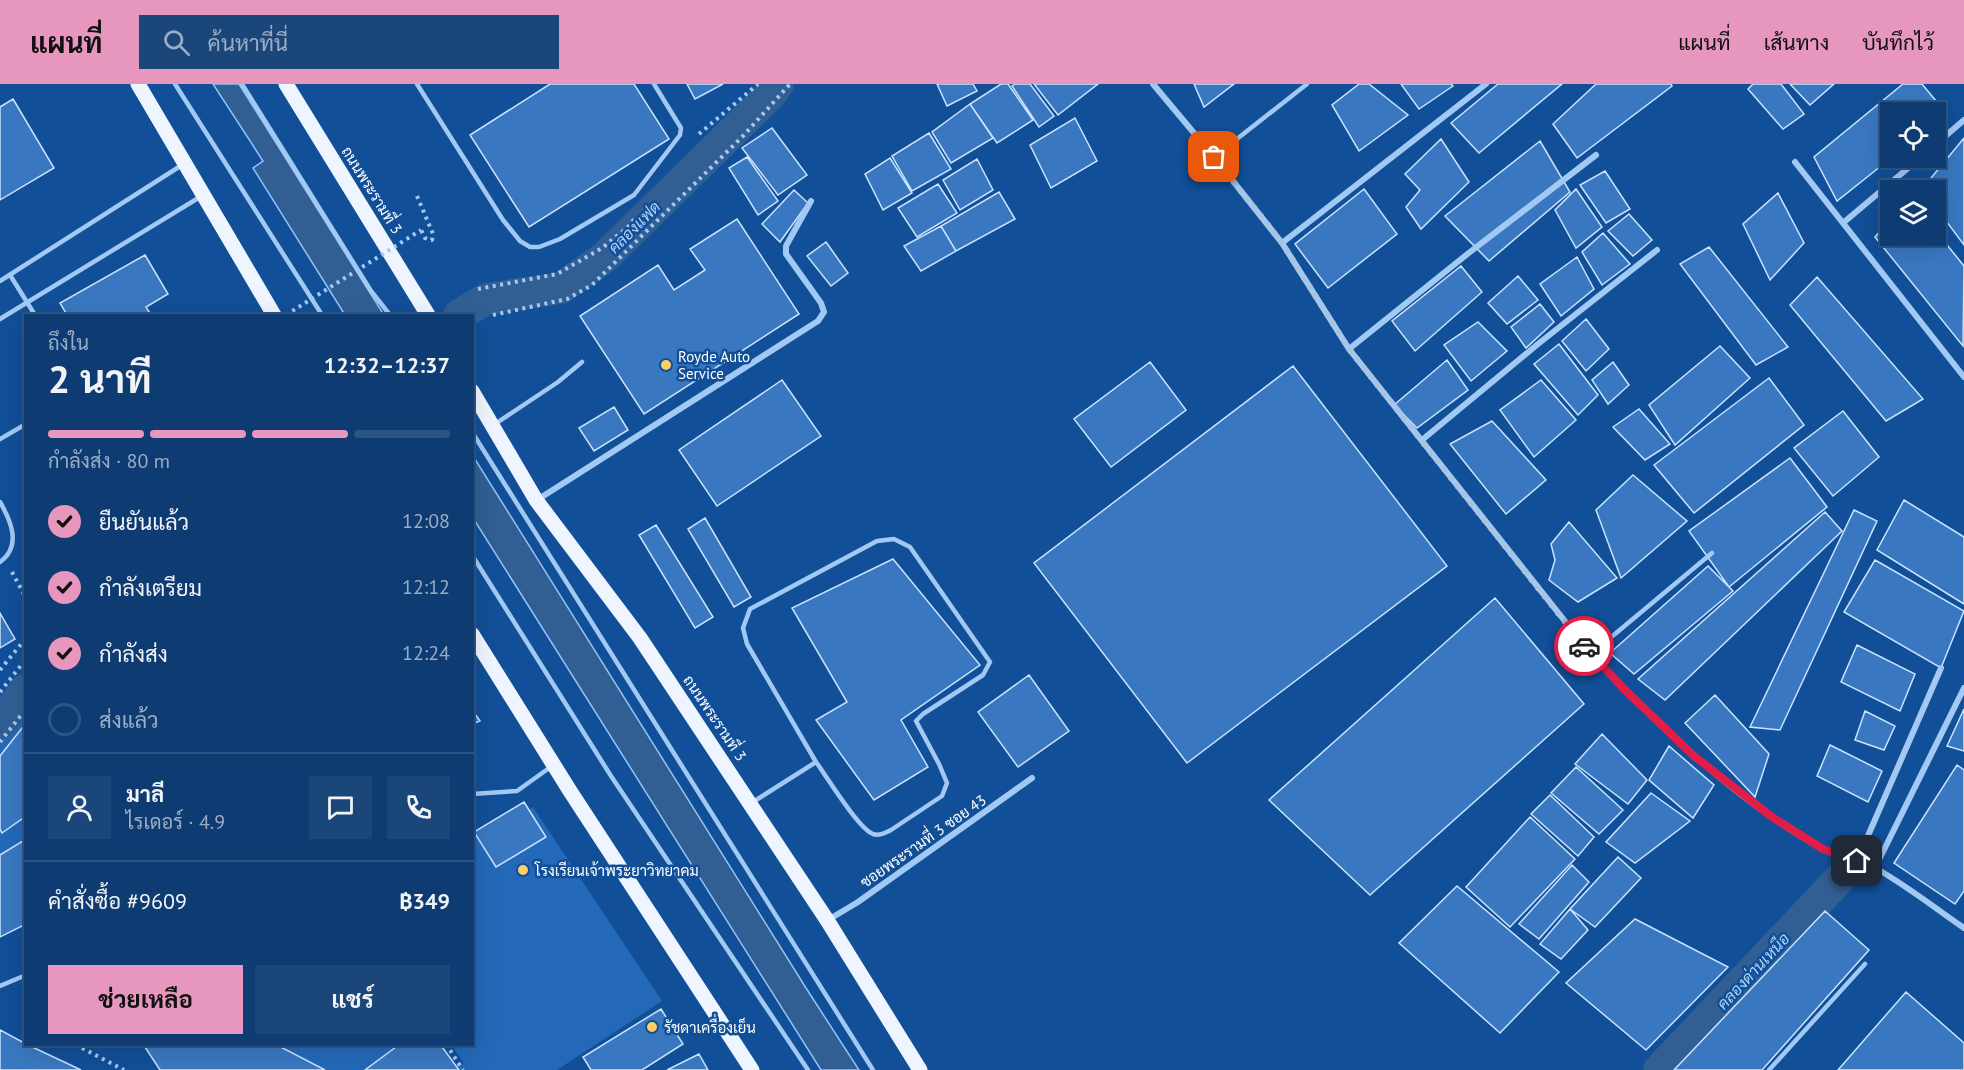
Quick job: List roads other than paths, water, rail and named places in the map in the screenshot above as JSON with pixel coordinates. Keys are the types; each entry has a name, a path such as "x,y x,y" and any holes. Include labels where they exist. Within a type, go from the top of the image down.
{"main road":[{"path":"138,84 273,314"},
{"name":"ถนนพระรามที่ 3","path":"286,84 427,314"},
{"name":"ถนนพระรามที่ 3","path":"474,394 536,500 640,639 827,920 920,1070"},
{"path":"474,637 752,1070"}],"street":[{"path":"1153,84 1282,243 1349,349 1591,654 1625,690 1694,756 1772,817 1823,849 1875,868 1964,928"},
{"path":"1282,243 1486,84"},
{"path":"1946,136 1964,120"},
{"path":"1349,349 1596,155"},
{"path":"1795,162 1964,377"},
{"path":"1843,223 1908,168"},
{"path":"536,500 818,321 824,312 821,303 786,254 786,246 812,201"},
{"path":"1422,440 1657,250"},
{"path":"1857,861 1941,668"},
{"path":"1875,868 1964,688"},
{"name":"ซอยพระรามที่ 3 ซอย 43","path":"827,920 858,902 1032,778"}],"lane":[{"path":"176,84 321,314"},
{"path":"242,84 372,291 389,314"},
{"path":"417,84 502,220 520,242 539,248 560,239 634,195 680,135 681,128 654,84"},
{"path":"1214,157 1307,84"},
{"path":"0,281 184,164"},
{"path":"0,319 202,196"},
{"path":"9,275 34,314"},
{"path":"492,425 558,382 582,362"},
{"path":"0,439 24,425"},
{"path":"474,435 873,1070"},
{"path":"0,502 12,523 13,542 2,560"},
{"path":"894,539 909,547 990,662 983,675 922,714 916,721 947,783 942,796 891,830 882,834 874,834 863,827 816,762 747,644 743,628 750,609 877,541 894,539"},
{"path":"1591,654 1712,553"},
{"path":"474,558 611,776 808,1070"},
{"path":"750,803 816,762"},
{"path":"474,794 517,791 554,765"},
{"path":"1769,1070 1865,964"},
{"path":"0,986 24,976"}],"waterway":[{"name":"คลองแฟด","path":"461,314 486,299 561,288 605,257 771,94 778,84"},
{"name":"คลองแฟด","path":"0,723 24,692"},
{"name":"คลองด่านเหนือ","path":"1659,1070 1846,872"}],"place":[{"name":"Royde Auto Service","path":"666,365"},
{"name":"โรงเรียนเจ้าพระยาวิทยาคม","path":"523,870"},
{"name":"รัชดาเครื่องเย็น","path":"652,1027"}]}
